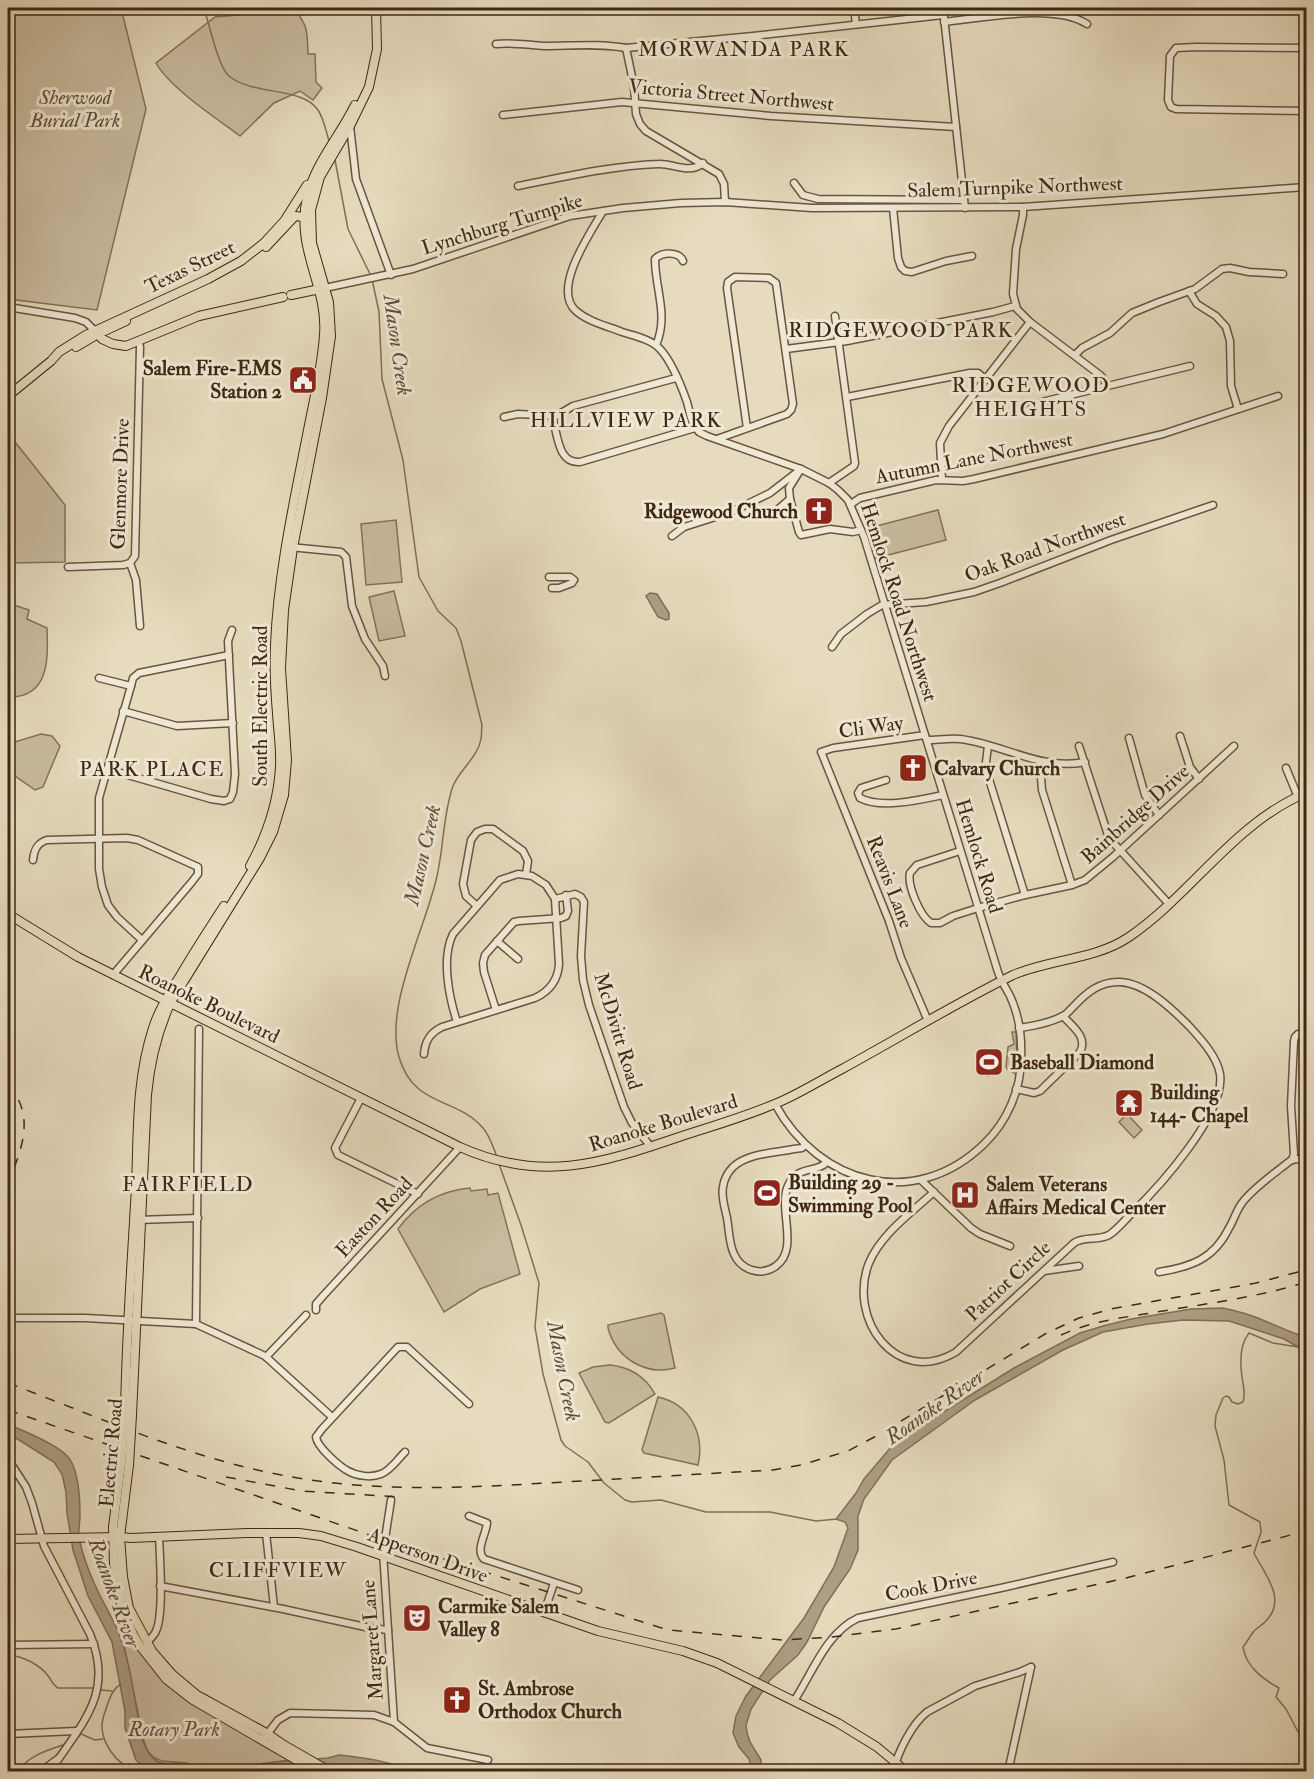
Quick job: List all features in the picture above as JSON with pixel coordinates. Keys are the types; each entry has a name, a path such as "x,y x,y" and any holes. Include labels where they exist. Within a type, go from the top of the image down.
{"main road":[{"name":"South Electric Road","path":"345,129 367,77 373,42 371,8"},
{"name":"South Electric Road","path":"132,1321 137,1220 149,1076 158,1034 168,1001 261,858 273,832 281,804 287,766 281,668 282,630 290,547 330,347 330,310 305,242 304,218 307,196 316,171 325,161 365,98 375,67 378,38 376,8"},
{"name":"South Electric Road","path":"322,289 310,221 325,161"},
{"name":"Texas Street","path":"8,396 59,352 241,261 264,243 285,220 316,171"},
{"name":"Texas Street","path":"96,332 231,273 267,247 295,216 304,218"},
{"name":"Lynchburg Turnpike","path":"96,332 109,342 123,346 139,342 173,325 199,316 322,289"},
{"name":"Roanoke Boulevard","path":"8,914 58,946 113,975 460,1147 510,1164 538,1167 584,1165 651,1147 775,1104 1001,981 1037,966 1092,954 1113,946 1138,930 1255,823 1302,795"},
{"name":"Electric Road","path":"132,1321 129,1414 114,1564 120,1601 133,1635 166,1679 194,1701 265,1737"},
{"name":"Apperson Drive","path":"8,1539 131,1538 267,1533 321,1536 598,1631 683,1651 717,1663 850,1730 877,1747 907,1772"},
{"name":"Electric Road","path":"117,1537 129,1608 159,1660 190,1690 317,1772"},
{"name":"Electric Road","path":"282,1748 331,1772"}],"street":[{"path":"854,8 856,24"},
{"path":"943,8 965,208"},
{"path":"496,44 611,45 626,48 856,24 1044,13 1074,18 1087,24"},
{"path":"1306,48 1179,47 1171,54 1168,102 1177,110 1306,111"},
{"path":"626,48 634,86 636,114 643,128 718,174 723,180 725,202"},
{"name":"Victoria Street Northwest","path":"503,115 612,102 789,117 956,127"},
{"path":"345,129 356,179 388,275"},
{"path":"518,186 610,169 661,163 680,168 694,168 703,163"},
{"path":"794,183 803,195 818,199 964,200"},
{"name":"Salem Turnpike Northwest","path":"725,202 800,207 1023,207 1306,187"},
{"name":"Lynchburg Turnpike","path":"322,289 425,266 580,214 681,203 725,202"},
{"path":"1023,207 1014,278 1015,306 1030,322 1103,378 1106,387"},
{"path":"893,208 899,265 905,271 914,271 972,256"},
{"path":"552,417 562,453 565,458 573,462 580,462 695,428 684,393 669,363 656,345 592,320 577,311 570,303 568,290 573,267 603,211"},
{"path":"656,345 663,313 655,259 660,255 677,254 682,257 683,261"},
{"path":"1075,355 1082,348 1110,333 1132,313 1189,291 1224,268 1283,274"},
{"path":"716,440 787,414 793,404 776,283 768,278 732,278 728,284 747,428"},
{"path":"1189,291 1197,304 1216,316 1226,327 1230,341 1231,386 1238,409"},
{"path":"786,349 839,342 1015,306"},
{"name":"Lynchburg Turnpike","path":"8,307 86,321 96,332"},
{"path":"829,483 855,463 835,315"},
{"path":"942,480 941,440 949,426 1030,322"},
{"name":"Glenmore Drive","path":"68,567 123,566 130,563 136,553 139,342"},
{"path":"1032,408 1048,400 1190,366"},
{"path":"847,397 970,373 978,373 986,380"},
{"path":"504,417 518,414 552,417 573,406 676,378"},
{"name":"Autumn Lane Northwest","path":"850,504 860,498 942,480 963,481 1163,434 1278,396"},
{"name":"Hemlock Road Northwest","path":"695,428 716,440 801,469 829,483 844,495 861,530 926,737"},
{"path":"801,469 789,488 801,535 830,530 853,532 861,530"},
{"path":"672,536 684,527 731,512 770,493 801,469"},
{"path":"775,512 790,499"},
{"name":"Oak Road Northwest","path":"884,605 926,602 974,592 1111,540 1213,505"},
{"path":"290,547 341,552 346,557 352,606 365,639 381,661 385,676"},
{"path":"130,563 136,580 140,626"},
{"path":"549,577 570,577 574,580 559,588 552,588"},
{"path":"832,647 841,634 884,605"},
{"path":"106,769 212,799 224,801 231,798 235,774 228,641 232,630"},
{"path":"142,940 117,917 108,905 100,878 99,798 130,686 133,678 139,673 229,655"},
{"path":"99,678 130,686"},
{"path":"123,711 177,726 233,723"},
{"path":"1180,736 1190,767 1199,779"},
{"name":"Cli Way","path":"822,753 832,748 926,737 960,739 1043,762 1064,765 1085,762"},
{"name":"Hemlock Road","path":"775,1104 788,1125 805,1145 827,1162 843,1171 872,1180 905,1181 921,1180 945,1172 971,1157 998,1128 1013,1100 1019,1079 1021,1059 1016,1014 1001,981 926,737"},
{"path":"1129,738 1145,795 1159,815"},
{"path":"988,746 986,762 988,776 1025,895"},
{"path":"1079,746 1106,831 1112,842 1168,903"},
{"name":"Bainbridge Drive","path":"960,851 917,865 910,873 909,882 923,917 931,923 940,923 953,916 1025,895 1072,885 1090,877 1234,746"},
{"name":"Reavis Lane","path":"822,753 889,921 901,958 928,1021"},
{"path":"1043,762 1042,790 1072,885"},
{"path":"1286,768 1302,795"},
{"path":"886,780 861,788 858,794 860,798 871,802 901,802 943,795"},
{"path":"477,906 466,896 463,884 471,840 477,832 493,829 523,851 528,861 526,874"},
{"path":"33,860 36,847 43,841 138,840 198,867 199,872 191,883 113,975"},
{"path":"424,1054 427,1041 433,1032 442,1027 539,996 553,984 558,974 559,964 555,899 546,885 536,878 526,874 512,875 500,880 453,934 448,950 450,994 457,1022"},
{"path":"496,1010 484,972 485,955 512,924 519,921 566,916 568,911 566,895 555,899"},
{"name":"McDivitt Road","path":"566,895 578,895 585,902 581,956 585,993 624,1107 632,1123 651,1147"},
{"path":"497,941 518,959"},
{"name":"Patriot Circle","path":"934,1192 883,1241 874,1253 866,1271 864,1288 866,1313 876,1333 892,1351 917,1362 930,1362 949,1356 962,1348 1023,1289 1079,1240 1110,1234 1159,1186 1196,1139 1219,1089 1220,1080 1216,1063 1195,1033 1163,1003 1133,985 1119,982 1099,986 1063,1016 1019,1028"},
{"path":"1016,1089 1034,1093 1040,1091 1080,1052 1083,1039 1063,1016"},
{"path":"196,1324 199,1029"},
{"path":"1158,1272 1188,1266 1208,1256 1224,1238 1244,1201 1292,1160 1294,1154 1291,1106 1294,1037 1298,1034 1306,1034"},
{"path":"361,1098 335,1148 336,1152 418,1194"},
{"path":"805,1145 743,1160 726,1176 723,1188 724,1204 733,1251 741,1264 750,1270 760,1272 771,1269 779,1263 788,1244 786,1197 789,1184 803,1170 824,1165 827,1162"},
{"name":"Easton Road","path":"316,1310 316,1304 460,1147"},
{"path":"1292,1160 1306,1160"},
{"path":"921,1180 975,1231 1011,1246"},
{"path":"137,1220 198,1218"},
{"path":"1062,1254 1070,1268"},
{"path":"1043,1271 1079,1266"},
{"path":"266,1357 306,1315"},
{"path":"8,1318 73,1317 196,1324 266,1357 332,1417"},
{"path":"405,1452 385,1473 369,1476 349,1472 316,1442 317,1435 395,1348 401,1346 407,1347 469,1404"},
{"path":"8,1459 26,1487 49,1557 80,1612 94,1644 99,1668 98,1691 91,1708 50,1772"},
{"name":"Margaret Lane","path":"391,1500 382,1549 394,1722"},
{"path":"470,1516 488,1523 480,1550 482,1558 578,1590"},
{"path":"267,1533 274,1607"},
{"path":"147,1642 157,1629 160,1586 159,1537"},
{"name":"Cook Drive","path":"794,1701 834,1636 845,1625 858,1618 1113,1562"},
{"path":"543,1612 554,1583"},
{"path":"160,1586 388,1630"},
{"path":"8,1645 94,1644"},
{"path":"893,1772 898,1753 921,1717 927,1712 975,1686 1031,1667 1008,1772"},
{"path":"265,1737 282,1716 291,1713 374,1715 394,1722 427,1748 488,1760"},
{"path":"8,1734 76,1731"},
{"path":"40,1772 59,1757"}],"green space":[{"name":"Sherwood Burial Park","path":"8,8 121,8 146,109 97,310 8,299"},
{"path":"295,10 305,26 308,54 315,54 316,82 322,88 313,100 300,91 274,103 240,136 182,92 156,63 215,17"},
{"path":"8,433 65,505 65,562 8,563"},
{"path":"938,510 946,540 873,559 865,529"},
{"path":"396,520 402,582 366,585 361,524"},
{"path":"394,591 405,636 379,641 369,597"},
{"path":"8,603 29,610 27,619 47,628 44,674 32,691 22,696 8,697"},
{"path":"41,734 52,736 60,746 43,787 35,790 8,771 8,744"},
{"path":"1012,1032 1016,1032 1018,1061 1016,1074 1006,1067 1008,1047 1014,1044"},
{"name":"Baseball Diamond","path":"985,1049 1002,1059 988,1076 982,1073 977,1064 979,1054"},
{"path":"1127,1114 1142,1130 1134,1138 1119,1122"},
{"path":"470,1188 471,1191 487,1189 488,1195 498,1193 520,1274 480,1289 444,1312 398,1229 412,1212 429,1200 448,1192"},
{"path":"661,1313 664,1315 675,1368 664,1370 643,1367 625,1356 612,1339 608,1328 608,1325"},
{"path":"610,1365 636,1374 647,1382 655,1394 609,1423 605,1422 579,1373 593,1367"},
{"path":"658,1397 679,1406 693,1422 699,1442 698,1465 644,1453 642,1450"},
{"name":"Rotary Park","path":"133,1641 158,1675 290,1760 212,1770 198,1768 187,1763 162,1761 153,1757 147,1750 143,1738 124,1645"}],"shaded area":[{"path":"650,593 657,594 669,613 669,619 658,617 646,596"},
{"path":"1223,1308 1255,1317 1306,1337 1306,1350 1284,1339 1229,1321 1183,1320 1103,1332 1063,1350 975,1400 892,1460 864,1499 858,1516 858,1550 850,1569 824,1607 798,1655 770,1680 751,1709 746,1725 747,1733 761,1760 762,1771 752,1771 749,1759 739,1747 733,1733 736,1716 746,1696 804,1618 834,1567 848,1528 845,1522 836,1519 864,1479 892,1446 1014,1368 1080,1333 1131,1319 1191,1309"},
{"path":"8,1424 60,1450 67,1455 74,1467 79,1494 81,1547 86,1564 122,1643 142,1739 147,1750 159,1762 180,1763 211,1771 158,1771 143,1766 136,1760 125,1728 125,1711 112,1642 88,1596 73,1550 62,1474 54,1462 8,1433"},
{"path":"339,1755 377,1760 414,1771 329,1767 313,1772 212,1772 277,1762 328,1758"}],"waterway":[{"name":"Mason Creek","path":"204,8 221,64 229,76 251,86 289,94 310,102 320,114 329,141"},
{"name":"Mason Creek","path":"335,160 348,229 370,274"},
{"name":"Mason Creek","path":"372,279 379,312 382,379 403,460 419,577 438,611 456,628 482,725 479,745 453,786 445,819 437,876 402,991 397,1014 396,1037 399,1057 406,1073 415,1085 436,1100 472,1118 485,1131 497,1157"},
{"name":"Mason Creek","path":"499,1164 539,1283 535,1327 543,1374 561,1440 565,1446 588,1462 604,1483 625,1500 632,1502 661,1500 706,1512 770,1512 816,1521 837,1519"},
{"path":"1299,1345 1298,1347 1273,1343 1249,1333 1241,1354 1243,1402 1238,1404 1232,1402 1229,1397 1223,1398 1216,1415 1215,1426 1224,1460 1229,1505 1260,1522 1261,1532 1254,1553 1275,1596 1272,1614 1254,1631 1243,1647 1248,1661 1256,1672 1279,1688 1276,1697 1286,1709 1306,1747"},
{"path":"8,1655 25,1659 36,1665 58,1688 95,1688"},
{"path":"121,1684 113,1692 108,1703 102,1723 103,1734 110,1751 123,1763 138,1768 147,1765"},
{"path":"101,1690 112,1691"},
{"path":"76,1739 81,1734 95,1740 103,1739"},
{"path":"19,1772 22,1766 32,1758 63,1745"}],"railway":[{"path":"8,1083 17,1096 24,1121 22,1145 8,1184"},
{"path":"8,1153 14,1128 11,1102"},
{"path":"8,1383 183,1449 255,1470 324,1482 419,1488 514,1485 773,1470 801,1465 848,1451 1045,1334 1079,1318 1111,1309 1256,1283 1306,1270"},
{"path":"1061,1335 1105,1321 1249,1296 1306,1282"},
{"path":"8,1410 384,1540 668,1630 783,1640 896,1629 1126,1578 1306,1531"},
{"path":"226,1477 302,1491 399,1497"}],"place":[{"name":"Salem Fire-EMS Station 2","path":"303,380"},
{"name":"Ridgewood Church","path":"819,511"},
{"name":"Calvary Church","path":"913,768"},
{"name":"Baseball Diamond","path":"989,1062"},
{"name":"Building 144- Chapel","path":"1129,1103"},
{"name":"Building 29 - Swimming Pool","path":"767,1193"},
{"name":"Salem Veterans Affairs Medical Center","path":"965,1195"},
{"name":"Carmike Salem Valley 8","path":"417,1618"},
{"name":"St. Ambrose Orthodox Church","path":"457,1700"}],"district":[{"name":"MORWANDA PARK","path":"744,49"},
{"name":"RIDGEWOOD PARK","path":"901,330"},
{"name":"RIDGEWOOD HEIGHTS","path":"1031,397"},
{"name":"HILLVIEW PARK","path":"626,420"},
{"name":"PARK PLACE","path":"152,769"},
{"name":"FAIRFIELD","path":"188,1184"},
{"name":"CLIFFVIEW","path":"278,1570"}],"water label":[{"name":"Roanoke River","path":"935,1407"},
{"name":"Roanoke River","path":"114,1593"}]}
